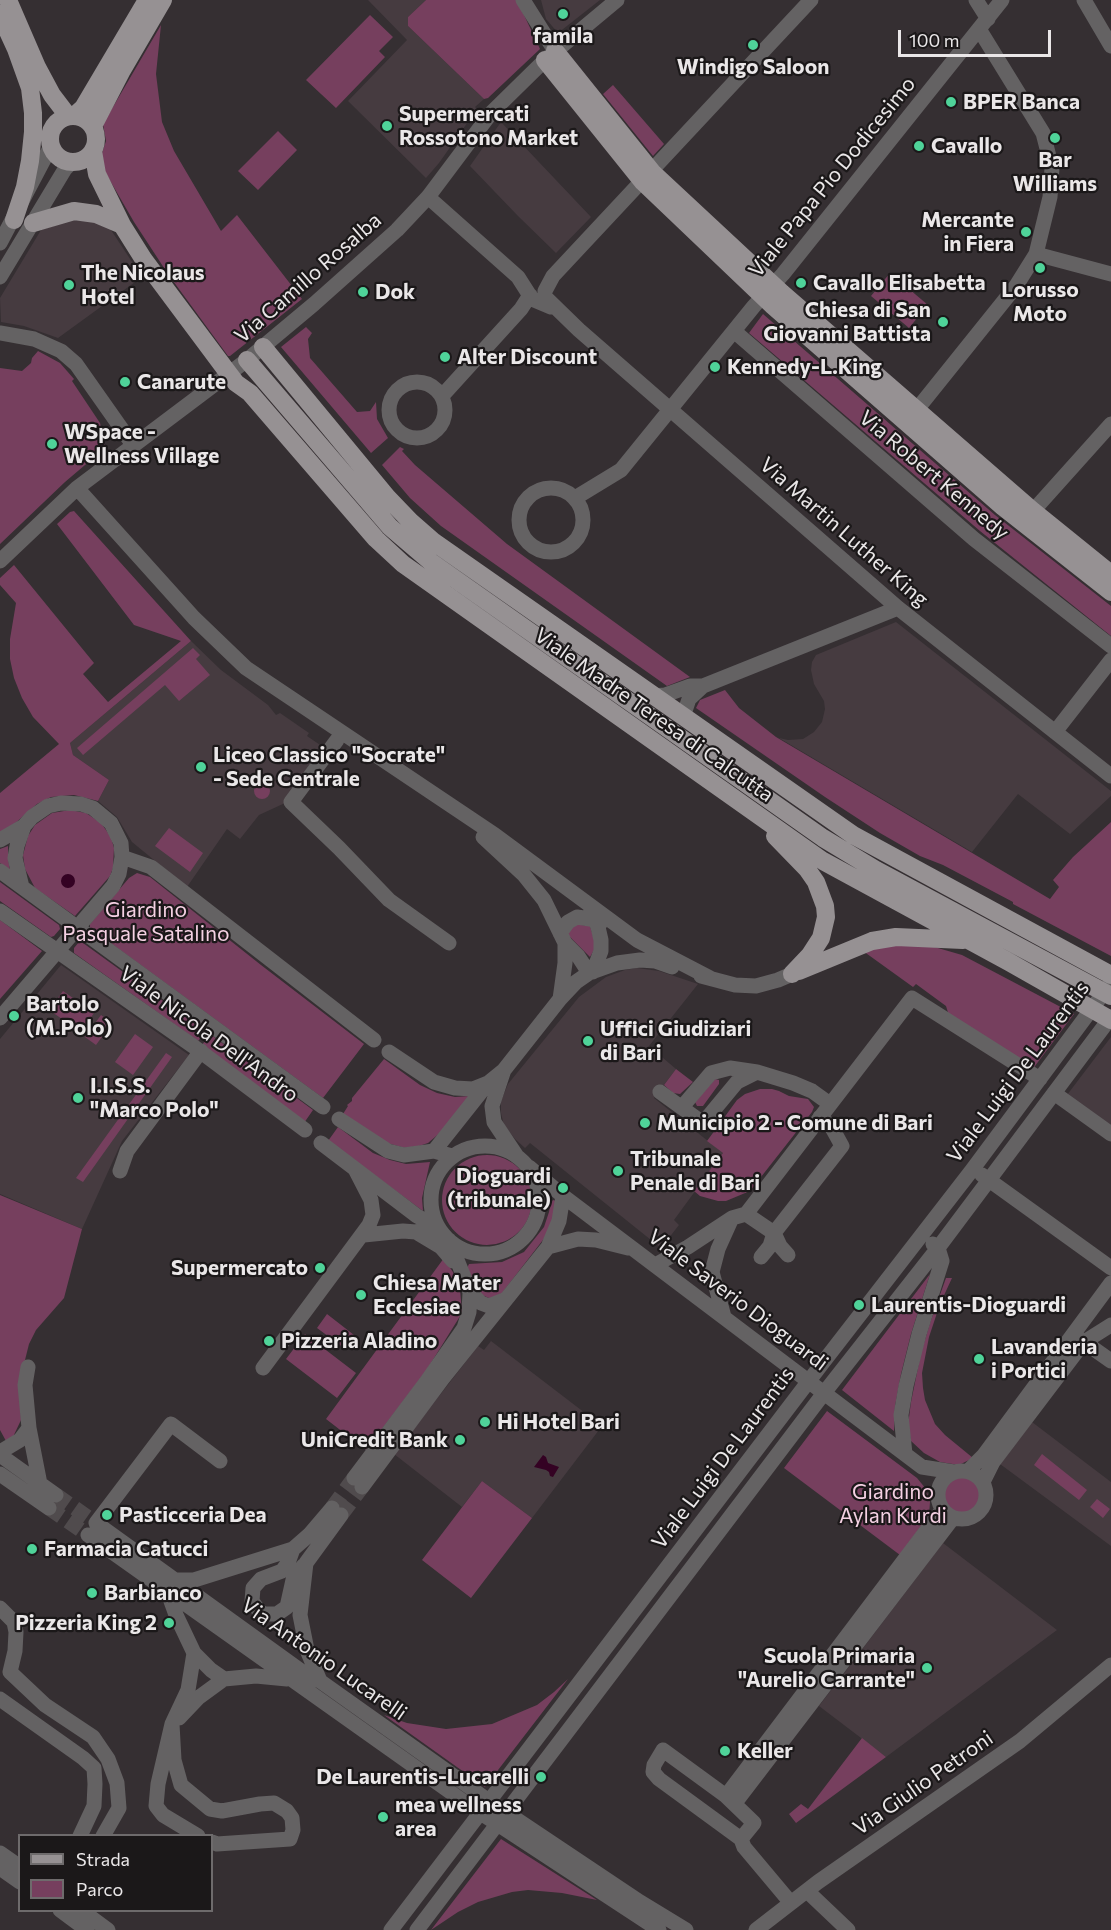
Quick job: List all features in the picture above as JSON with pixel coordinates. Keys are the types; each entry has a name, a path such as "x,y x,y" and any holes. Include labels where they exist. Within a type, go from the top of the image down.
{"main road":[{"path":"8,0 37,67 52,95 71,116 84,118 93,126 96,136 81,158 57,156 51,138 53,116 51,109 16,49"},
{"path":"51,138 58,121 83,108 147,0"},
{"path":"93,126 163,0"},
{"path":"0,14 30,88 33,132 25,187 14,220"},
{"path":"550,56 647,177 768,290 912,417 1003,507 1111,592"},
{"name":"Viale Madre Teresa di Calcutta","path":"81,158 97,174 122,225 144,260 236,383 250,393 375,539 403,564 823,861 1110,1019"},
{"path":"33,223 74,211 96,214 122,225"},
{"name":"Viale Madre Teresa di Calcutta","path":"263,347 387,496 434,542 853,835 1109,986"},
{"name":"Viale Madre Teresa di Calcutta","path":"247,360 390,527 440,568 823,838 876,870 1027,951 1109,986"},
{"path":"912,417 1111,574"},
{"path":"312,437 341,440"},
{"path":"755,814 807,869 816,882 825,906 826,917 821,938 810,955 792,974"},
{"path":"792,974 872,941 896,937 971,941"},
{"path":"1009,962 1027,951"}],"street":[{"path":"523,0 536,18"},
{"path":"534,0 536,18 550,56"},
{"name":"Via Camillo Rosalba","path":"0,561 74,491 247,360 397,230 428,196 491,113 550,56 618,0"},
{"path":"442,396 811,0"},
{"path":"912,417 1016,286 1036,254 1050,197 1052,168 1043,132 983,24 976,0"},
{"name":"Viale Papa Pio Dodicesimo","path":"768,290 1002,0"},
{"path":"1084,0 1111,46"},
{"path":"0,243 14,220 51,138"},
{"path":"0,277 65,169 81,158"},
{"name":"Via Martin Luther King","path":"428,196 898,608 1111,776"},
{"path":"1036,254 1111,274"},
{"path":"575,498 621,470 768,290"},
{"name":"Via Robert Kennedy","path":"734,331 967,532 1111,646"},
{"path":"7,334 44,342 61,351 76,364 133,445"},
{"path":"1033,511 1111,424"},
{"path":"552,488 563,490 575,498 582,512 583,527 575,542 564,550 553,553 545,552 529,544 522,535 518,517 522,504 534,492 552,488"},
{"path":"74,491 200,637 221,658 269,694 484,838 524,875 557,914 567,913 574,903 571,892"},
{"path":"94,514 194,618 246,668 495,835 571,892 592,912 615,924 653,950 710,978"},
{"path":"683,717 689,699 703,686 898,608"},
{"path":"1055,732 1111,660"},
{"path":"653,696 665,695 690,686 703,686"},
{"path":"337,740 291,802 389,900 449,943"},
{"path":"0,840 24,826 48,806 61,803 81,804 93,808 111,823 121,843 122,857 119,874 113,886 0,1018"},
{"path":"22,887 15,858 24,826"},
{"path":"122,857 151,867 374,1040"},
{"name":"Viale Nicola Dell'Andro","path":"0,871 323,1107"},
{"path":"544,900 563,938 591,972"},
{"name":"Viale Nicola Dell'Andro","path":"0,911 201,1051 305,1130"},
{"path":"560,999 565,963 563,938 568,922 592,912"},
{"path":"591,972 601,951 600,933 592,912"},
{"path":"434,1151 484,1089 504,1070 560,999 591,972 617,963 640,960 655,961 687,973 735,985 756,986 792,974"},
{"name":"Viale Luigi De Laurentis","path":"391,1930 808,1381 972,1170 1109,986"},
{"path":"724,1317 712,1272 718,1249 739,1216 820,1117 912,998 1040,1079"},
{"name":"Viale Luigi De Laurentis","path":"417,1930 1110,1019"},
{"path":"120,1171 127,1151 201,1051"},
{"path":"389,1052 444,1086 484,1089"},
{"path":"682,1107 707,1077 716,1070 730,1068 757,1072 793,1083 812,1091 830,1104"},
{"path":"321,1143 417,1216 435,1226 449,1240 477,1255 502,1251 525,1237 535,1220 539,1204 537,1185 530,1167 516,1155 494,1122 492,1106 504,1070"},
{"path":"716,1070 724,1075 727,1083 726,1093"},
{"path":"660,1092 703,1123 737,1082 757,1072"},
{"path":"484,1089 484,1096 492,1106"},
{"path":"1054,1093 1111,1134"},
{"path":"761,1257 770,1245 774,1233 842,1146 831,1126 820,1117"},
{"path":"339,1119 388,1152 416,1155 434,1151 452,1156"},
{"path":"435,1226 431,1194 438,1173 452,1156 464,1149 480,1146 492,1146 516,1155"},
{"name":"Viale Saverio Dioguardi","path":"530,1167 563,1196 922,1467 937,1494"},
{"path":"263,1368 364,1234 373,1215 371,1200 355,1169"},
{"path":"972,1170 989,1178 1111,1268"},
{"path":"449,1240 470,1292 469,1312 464,1328 358,1483 548,1247 559,1221 563,1196"},
{"path":"739,1216 774,1233 780,1246 788,1255"},
{"path":"655,1265 739,1216"},
{"path":"364,1234 416,1232 435,1226"},
{"path":"416,1232 441,1247 464,1275"},
{"path":"905,1454 901,1415 919,1334 942,1261 938,1248 922,1235"},
{"path":"548,1247 578,1239 596,1240 636,1251"},
{"path":"947,1514 968,1519 981,1511 987,1497 983,1482 993,1462 1078,1337 1111,1283"},
{"path":"470,1292 481,1303 489,1306 504,1300"},
{"path":"947,1514 937,1494 941,1481 961,1472 984,1455 1053,1365 1078,1337 1111,1325"},
{"path":"1078,1337 1111,1361"},
{"path":"28,1367 25,1385 29,1428 40,1484"},
{"name":"Via Antonio Lucarelli","path":"220,1461 171,1424 92,1529 659,1930"},
{"path":"0,1474 52,1502 40,1484 0,1453 20,1440 29,1428"},
{"name":"Viale Saverio Dioguardi","path":"922,1467 961,1472"},
{"path":"961,1472 983,1482"},
{"path":"224,1679 194,1653 176,1615 172,1586 293,1549 336,1512 306,1563 293,1580 287,1607 277,1614 271,1615 259,1611 252,1600 253,1588 261,1579 279,1573 285,1568 293,1549"},
{"path":"731,1799 947,1514"},
{"path":"306,1563 300,1615 307,1650 320,1680"},
{"path":"0,1608 14,1622 16,1632 15,1651 10,1672 45,1705 93,1737 108,1759 117,1784 119,1808 104,1834"},
{"path":"193,1694 194,1653"},
{"name":"Via Giulio Petroni","path":"756,1930 807,1891 1020,1741 1111,1665"},
{"path":"195,1834 163,1815 156,1806 158,1784 172,1724 193,1694 224,1679 297,1676"},
{"name":"Via Antonio Lucarelli","path":"297,1676 320,1680 485,1807"},
{"path":"0,1699 84,1758 93,1768 94,1806 81,1834"},
{"path":"172,1724 174,1760 181,1785 210,1809 222,1811 274,1803 287,1811 292,1818 293,1830 290,1839 213,1842"},
{"path":"741,1839 754,1823 731,1799 663,1750 654,1765 653,1772 659,1779 741,1839 744,1847 791,1903"},
{"name":"Via Antonio Lucarelli","path":"501,1818 686,1930"},
{"path":"0,1853 18,1865"},
{"path":"0,1868 18,1881"},
{"path":"807,1891 848,1930"},
{"path":"63,1912 96,1923"},
{"path":"82,1912 96,1923"}],"shaded area":[{"path":"368,0 426,0 408,17 408,26 484,99 475,107 477,109 426,178 348,101 407,40"},
{"name":"famila","path":"541,0 600,0 558,33 546,19"},
{"path":"501,122 591,217 556,253 470,166"},
{"path":"74,219 92,219 109,227 142,277 58,338 24,326 1,322 0,298 41,230"},
{"path":"896,622 1111,791 1111,796 1070,834 1018,794 972,852 779,738 803,739 814,732 822,722 824,701 814,684 811,670 816,655"},
{"name":"Liceo Classico \"Socrate\" - Sede Centrale","path":"191,641 221,670 268,705 276,715 280,713 309,733 307,736 326,749 285,803 259,815 240,839 227,829 187,887 132,842 117,817 98,801 109,780 73,755 70,743"},
{"path":"68,874 73,876 75,881 73,886 68,888 63,886 61,881 63,876"},
{"name":"I.I.S.S. \"Marco Polo\"","path":"61,965 189,1055 122,1141 82,1229 0,1194 0,1039"},
{"path":"637,968 659,971 698,984 649,1046 676,1069 654,1098 723,1153 674,1220 679,1225 661,1248 530,1143 525,1148 504,1125 501,1113 501,1101 508,1084 579,997 606,977"},
{"path":"1111,1037 1111,1129 1067,1095"},
{"path":"491,1341 602,1426 532,1518 482,1481 462,1507 394,1454 478,1346 484,1350"},
{"path":"1032,1422 1111,1482 1111,1546 1000,1464"},
{"path":"543,1455 548,1463 559,1467 553,1477 546,1470 534,1467"},
{"name":"Scuola Primaria \"Aurelio Carrante\"","path":"943,1543 1057,1630 886,1757 819,1706"}],"green space":[{"path":"426,0 517,0 540,49 488,98 484,99 408,26 408,17"},
{"path":"370,15 393,37 379,51 385,57 336,108 306,80"},
{"path":"161,25 156,74 162,122 174,151 221,231 237,215 302,299 230,356 168,274 101,165 100,159 106,141 103,124"},
{"path":"613,85 664,144 653,156 603,94"},
{"path":"278,131 297,150 258,190 238,171"},
{"path":"890,273 928,305 909,328 871,296"},
{"path":"763,314 995,515 1111,606 1111,636 980,531 749,333"},
{"path":"306,327 312,333 308,339 310,358 357,412 370,411 376,402 377,419 388,438 371,453 281,347"},
{"name":"WSpace - Wellness Village","path":"38,351 60,363 74,379 72,381 100,423 105,448 65,482 0,544 0,368 22,371 31,363"},
{"path":"400,447 415,465 507,544 690,677 667,686 441,526 410,498 382,465"},
{"path":"74,511 191,641 70,743 73,755 109,780 98,801 74,795 51,797 37,804 12,826 0,833 0,793 59,744 33,717 14,678 10,659 10,639 16,603 0,585 0,578 14,565 94,663 83,674 108,702 181,641 134,625 57,524"},
{"path":"193,648 200,655 196,659 210,675 179,701 165,685 83,755 77,748"},
{"path":"725,690 739,708 776,737 1050,899 1059,887 1053,880 1073,857 1111,822 1111,956 880,833 696,708 700,700"},
{"path":"259,783 265,783 270,791 268,797 259,799 254,794 254,788"},
{"path":"70,810 86,813 101,823 111,837 114,848 113,868 110,876 75,916 35,888 25,869 23,855 28,836 35,825 52,813"},
{"path":"169,828 203,853 190,872 155,846"},
{"path":"8,846 10,870 0,863 0,849"},
{"name":"Giardino Pasquale Satalino","path":"137,873 150,877 364,1044 323,1098 90,928 90,924 129,878"},
{"path":"0,882 59,925 60,929 54,936 51,937 0,901"},
{"path":"0,920 42,951 0,999"},
{"path":"573,924 590,926 595,942 590,957 568,935"},
{"path":"79,942 206,1032 198,1041 74,953 74,948"},
{"path":"900,944 931,946 962,955 1074,1014 1032,1070 950,1019 946,1006 916,984 913,987 863,951"},
{"path":"63,991 94,1013 81,1032 49,1010"},
{"path":"101,1015 112,1023 96,1045 85,1037"},
{"path":"135,1034 153,1047 133,1075 115,1062"},
{"path":"210,1034 313,1110 304,1123 202,1045"},
{"path":"166,1053 172,1057 83,1182 76,1178"},
{"path":"384,1059 420,1085 437,1093 455,1097 470,1096 441,1132 428,1143 405,1148 387,1143 343,1114 352,1098"},
{"path":"676,1069 693,1082 680,1094 673,1093 664,1085"},
{"path":"715,1079 719,1080 719,1084 703,1106 697,1106 695,1102"},
{"path":"760,1089 772,1089 789,1096 808,1099 814,1107 750,1191 726,1201 700,1196 694,1191 723,1153 707,1141 737,1100 745,1094"},
{"path":"338,1127 373,1153 390,1160 406,1164 430,1162 422,1198 423,1211 328,1141"},
{"path":"487,1155 504,1159 519,1168 528,1183 532,1200 528,1217 519,1232 504,1241 487,1245 470,1241 455,1232 446,1217 442,1200 446,1183 455,1168 470,1159"},
{"path":"0,1195 82,1229 64,1298 36,1330 29,1344 20,1380 21,1420 13,1437 6,1441 0,1430"},
{"path":"554,1200 555,1216 546,1236 502,1293 491,1299 480,1294 467,1268 469,1264 502,1262 524,1252 544,1227 551,1201"},
{"path":"444,1258 456,1277 460,1289 462,1313 426,1371 366,1450 326,1419"},
{"path":"930,1274 901,1374 895,1406 894,1431 842,1390"},
{"path":"946,1278 952,1278 929,1337 922,1373 923,1388 925,1400 935,1424 973,1458 959,1465 940,1462 924,1453 911,1441 908,1425 921,1353"},
{"path":"327,1314 354,1335 344,1348 317,1328"},
{"path":"305,1334 356,1373 337,1398 286,1359"},
{"name":"Giardino Aylan Kurdi","path":"827,1411 917,1478 926,1489 930,1502 929,1515 900,1555 784,1468"},
{"path":"1042,1454 1087,1490 1079,1500 1034,1465"},
{"path":"961,1475 975,1481 981,1495 975,1509 961,1515 947,1509 941,1495 947,1481"},
{"path":"482,1481 532,1518 471,1598 422,1560"},
{"path":"1097,1499 1110,1509 1103,1518 1090,1507"},
{"path":"568,1679 485,1787 384,1715 407,1723 446,1729 492,1724 537,1705"},
{"path":"862,1738 886,1757 796,1823 789,1814 801,1804 808,1809"},
{"path":"501,1839 597,1900 562,1893 528,1890 512,1892 478,1902 431,1930"}],"tunnel":[{"path":"332,1508 354,1478"},
{"path":"341,1515 362,1487"},
{"path":"56,1495 96,1523"},
{"path":"49,1508 88,1535"}],"place":[{"name":"famila","path":"563,14"},
{"name":"Windigo Saloon","path":"753,45"},
{"name":"BPER Banca","path":"951,102"},
{"name":"Supermercati Rossotono Market","path":"387,126"},
{"name":"Bar Williams","path":"1055,138"},
{"name":"Cavallo","path":"919,146"},
{"name":"Mercante in Fiera","path":"1026,232"},
{"name":"Lorusso Moto","path":"1040,268"},
{"name":"Cavallo Elisabetta","path":"801,283"},
{"name":"The Nicolaus Hotel","path":"69,285"},
{"name":"Dok","path":"363,292"},
{"name":"Chiesa di San Giovanni Battista","path":"943,322"},
{"name":"Alter Discount","path":"445,357"},
{"name":"Kennedy-L.King","path":"715,367"},
{"name":"Canarute","path":"125,382"},
{"name":"WSpace - Wellness Village","path":"52,444"},
{"name":"Liceo Classico \"Socrate\" - Sede Centrale","path":"201,767"},
{"name":"Bartolo (M.Polo)","path":"14,1016"},
{"name":"Uffici Giudiziari di Bari","path":"588,1041"},
{"name":"I.I.S.S. \"Marco Polo\"","path":"78,1098"},
{"name":"Municipio 2 - Comune di Bari","path":"645,1123"},
{"name":"Tribunale Penale di Bari","path":"618,1171"},
{"name":"Dioguardi (tribunale)","path":"563,1188"},
{"name":"Supermercato","path":"320,1268"},
{"name":"Chiesa Mater Ecclesiae","path":"361,1295"},
{"name":"Laurentis-Dioguardi","path":"859,1305"},
{"name":"Pizzeria Aladino","path":"269,1341"},
{"name":"Lavanderia i Portici","path":"979,1359"},
{"name":"Hi Hotel Bari","path":"485,1422"},
{"name":"UniCredit Bank","path":"460,1440"},
{"name":"Pasticceria Dea","path":"107,1515"},
{"name":"Farmacia Catucci","path":"32,1549"},
{"name":"Barbianco","path":"92,1593"},
{"name":"Pizzeria King 2","path":"169,1623"},
{"name":"Scuola Primaria \"Aurelio Carrante\"","path":"927,1668"},
{"name":"Keller","path":"725,1751"},
{"name":"De Laurentis-Lucarelli","path":"541,1777"},
{"name":"mea wellness area","path":"383,1817"}]}
